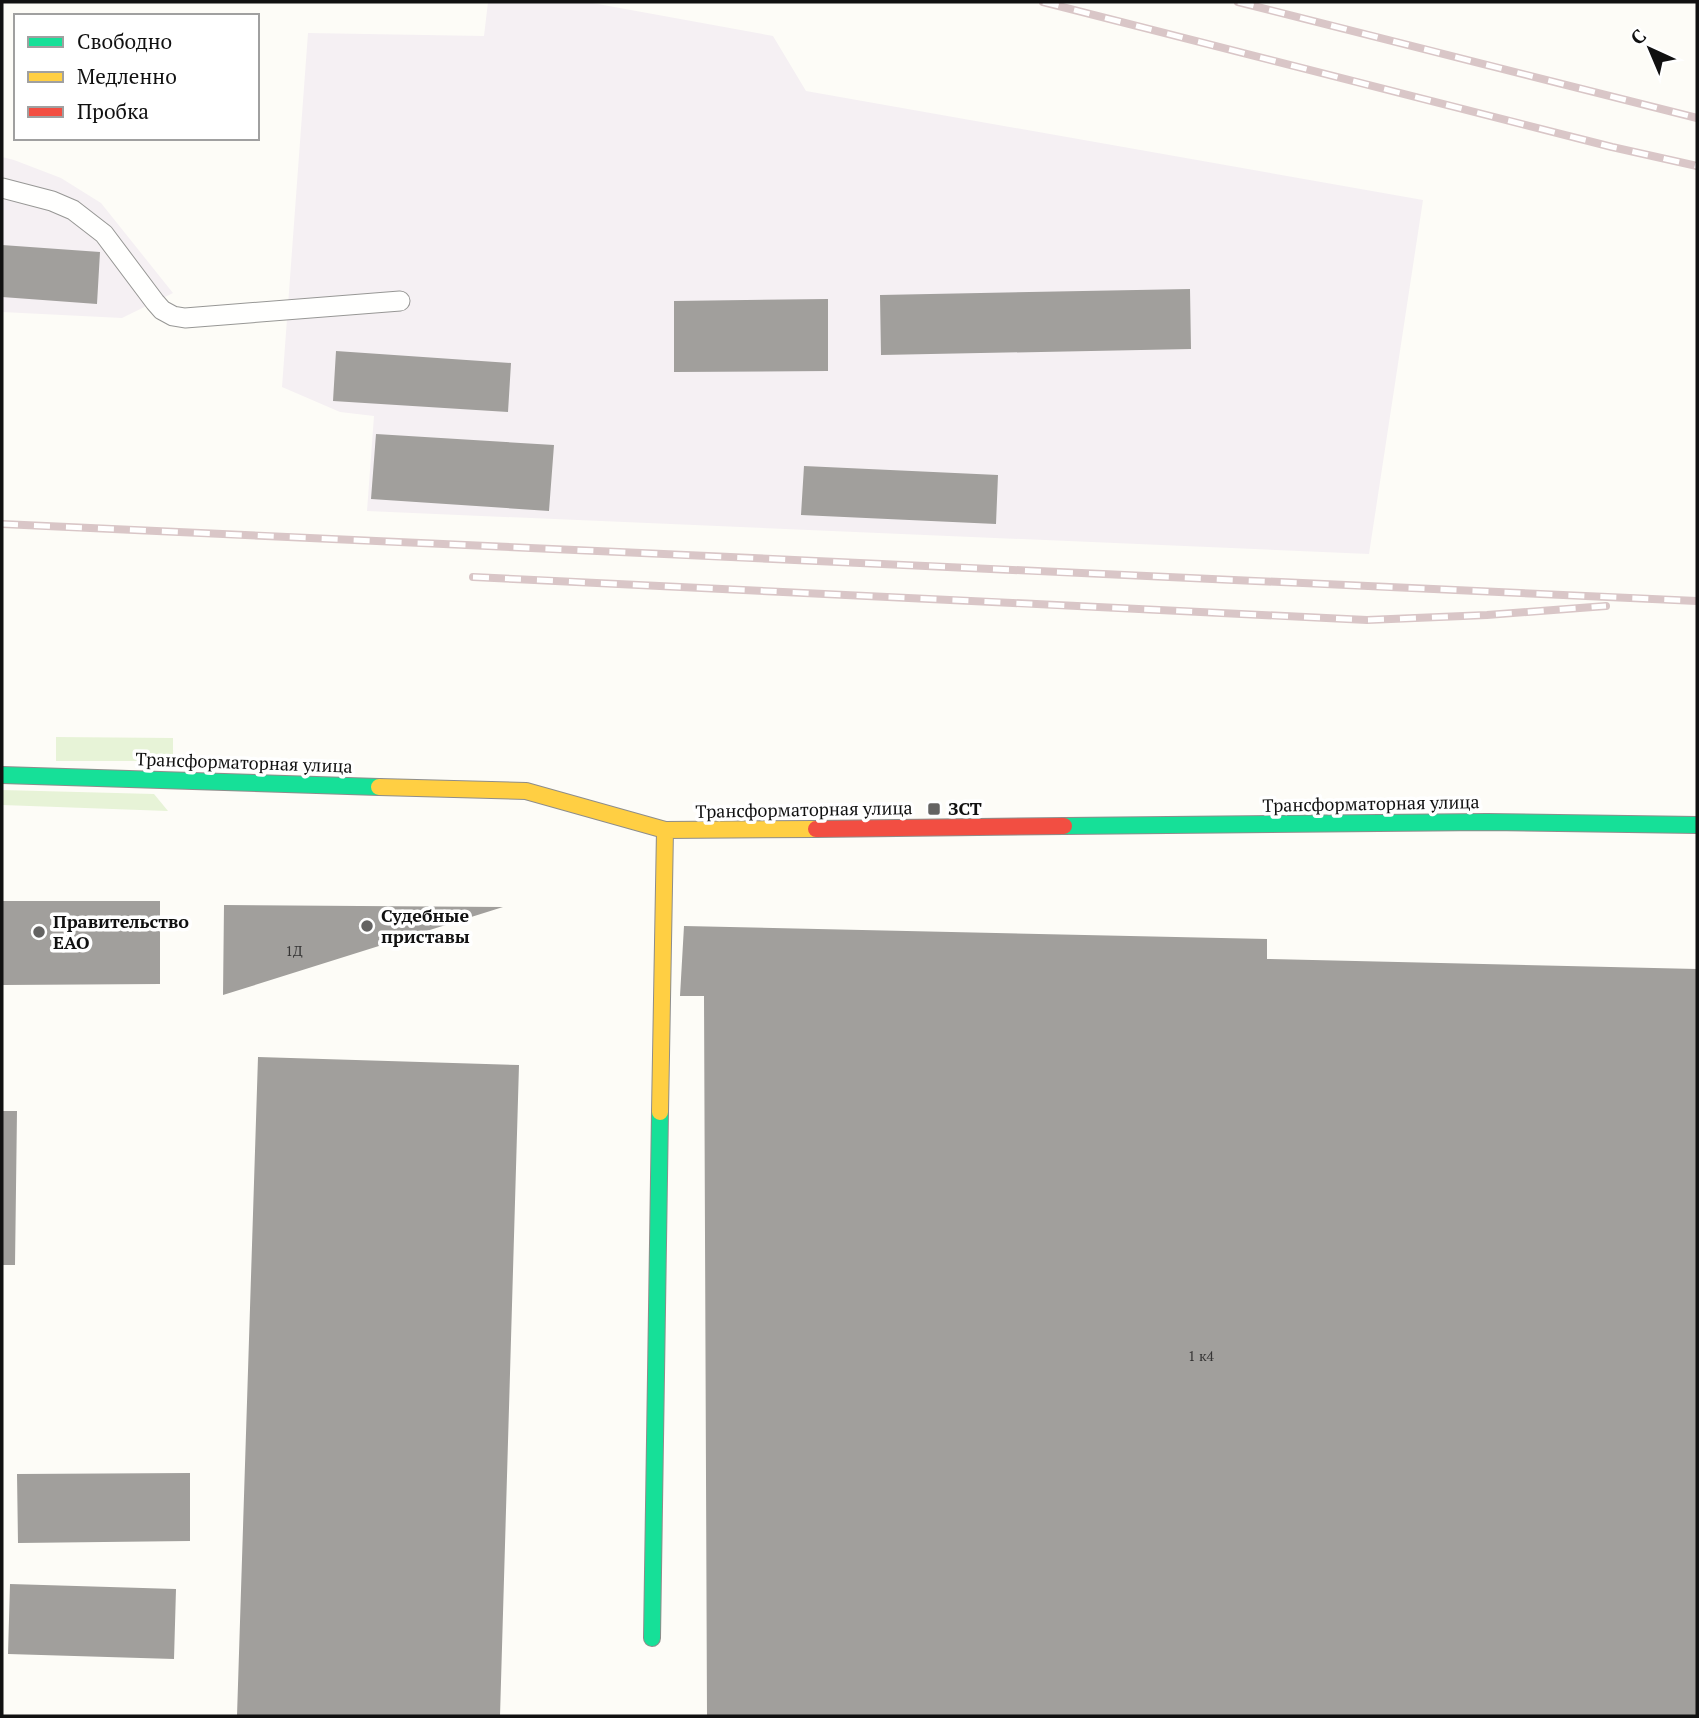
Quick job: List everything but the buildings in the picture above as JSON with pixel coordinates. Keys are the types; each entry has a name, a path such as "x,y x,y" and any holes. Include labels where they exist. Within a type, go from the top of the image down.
{"street":[{"name":"Трансформаторная улица","path":"2,775 526,791 665,830 1487,822 1697,825"},
{"path":"652,1638 665,830"}],"lane":[{"path":"2,188 52,201 88,220 104,234 162,310 173,316 400,301"}],"shaded area":[{"path":"488,2 587,2 773,36 806,91 1423,200 1369,554 367,511 374,416 340,412 282,387 308,33 484,36"},
{"path":"2,157 61,178 101,203 173,293 122,318 2,312"}],"green space":[{"path":"56,737 173,738 173,761 56,761"},
{"path":"2,790 154,794 168,811 2,805"}],"railway":[{"path":"1043,2 1612,147 1697,166"},
{"path":"1238,2 1697,118"},
{"path":"2,524 1697,601"},
{"path":"473,577 1367,620 1606,606"}],"traffic: fast":[{"path":"2,775 379,787"},
{"path":"1064,826 1487,822 1697,825"},
{"path":"652,1638 660,1112"}],"traffic: slow":[{"path":"379,787 526,791 665,830 816,829"},
{"path":"660,1112 665,830"}],"traffic: jam":[{"path":"816,829 1064,826"}],"place":[{"name":"ЗСТ","path":"934,809"},
{"name":"Судебные приставы","path":"367,926"},
{"name":"Правительство ЕАО","path":"39,932"}]}
